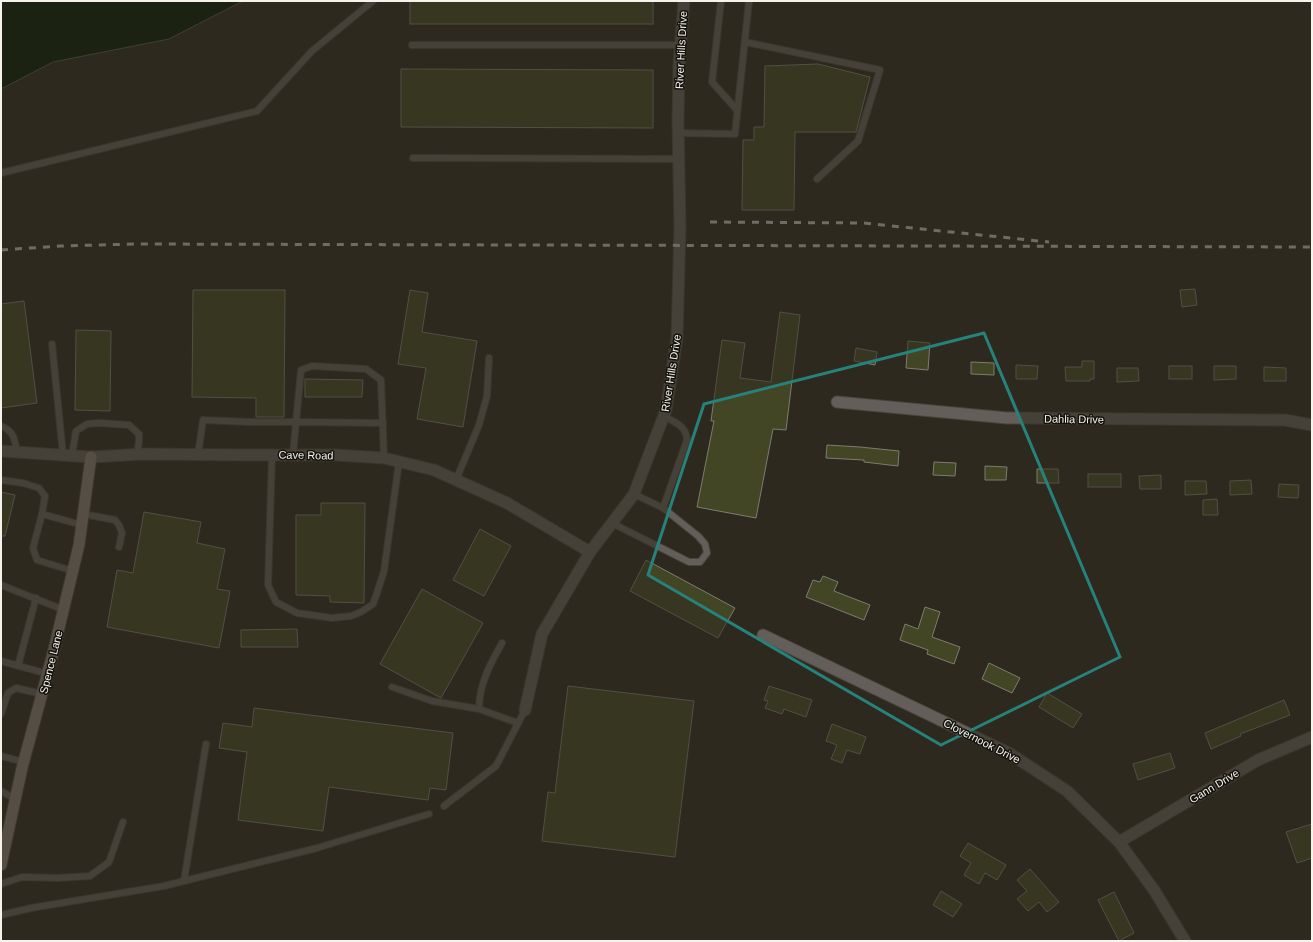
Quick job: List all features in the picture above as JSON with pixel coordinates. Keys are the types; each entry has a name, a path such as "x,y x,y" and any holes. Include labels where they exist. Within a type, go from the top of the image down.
{"main road":[{"name":"Spence Lane","path":"1,865 24,762 48,674 79,545 91,457"}],"street":[{"name":"River Hills Drive","path":"524,710 542,634 590,552 634,494 666,410 677,338 680,227 678,121 684,1"},
{"name":"Dahlia Drive","path":"837,402 1007,418 1285,420 1312,425"},
{"name":"Cave Road","path":"1,451 91,457 198,454 336,455 384,458 434,470 507,503 590,552"},
{"name":"Clovernook Drive","path":"763,635 1009,753 1067,791 1119,842 1154,890 1185,941"},
{"name":"Gann Drive","path":"1119,842 1258,760 1312,737"}],"lane":[{"path":"1,172 257,111 312,51 373,1"},
{"path":"721,1 712,82 737,110"},
{"path":"679,133 735,134 749,1"},
{"path":"745,42 880,70 858,141 817,180"},
{"path":"412,45 681,45"},
{"path":"413,158 679,158"},
{"path":"52,344 68,455"},
{"path":"456,480 479,425 487,396 489,358"},
{"path":"293,455 301,370 312,366 366,369 381,380 384,458"},
{"path":"663,508 686,440 684,428 664,416"},
{"path":"198,454 203,420 249,422 383,423"},
{"path":"68,455 76,432 87,424 99,423 129,426 138,434 139,441 136,455"},
{"path":"1,426 10,430 14,437 17,452"},
{"path":"272,455 270,565 268,585 276,602 298,613 332,618 351,616 361,612 373,604 384,571 399,462"},
{"path":"1,480 23,483 39,488 45,496 33,548 37,560 73,571"},
{"path":"612,522 689,562 700,562 707,553 705,544 698,536 663,508 634,494"},
{"path":"42,514 82,519 115,520 122,533 119,547"},
{"path":"1,585 64,610"},
{"path":"18,666 36,598"},
{"path":"479,709 480,697 489,667 502,643"},
{"path":"1,661 48,674"},
{"path":"392,687 432,701 479,709 518,723"},
{"path":"1,714 8,693 16,688 42,694"},
{"path":"444,806 496,766 524,710"},
{"path":"184,881 206,744"},
{"path":"1,756 24,762"},
{"path":"1,791 15,799"},
{"path":"1,915 31,908 184,881 317,848 429,814"},
{"path":"1,884 22,877 57,878 90,876 109,862 123,822"}],"highlighted area":[{"path":"984,333 1120,657 941,745 648,575 704,404"}],"shaded area":[{"path":"1,1 243,1 169,39 53,62 1,89"}],"building":[{"path":"410,1 653,1 653,24 410,24"},
{"path":"818,64 870,77 856,132 795,132 794,210 742,210 743,140 754,140 754,127 764,127 765,66"},
{"path":"401,69 653,70 653,128 401,127"},
{"path":"1195,289 1197,305 1182,307 1180,290"},
{"path":"193,290 285,290 284,417 256,417 256,398 192,397"},
{"path":"410,290 428,293 422,332 477,341 463,427 417,419 426,368 398,364"},
{"path":"24,301 37,403 1,408 1,304"},
{"path":"780,312 800,315 786,430 773,429 756,518 697,507 714,421 711,421 722,340 745,343 740,378 771,382"},
{"path":"76,330 111,331 110,411 75,410"},
{"path":"908,341 930,343 928,370 906,368"},
{"path":"856,348 877,352 875,365 854,361"},
{"path":"1082,361 1094,361 1094,379 1090,379 1090,381 1066,381 1065,367 1082,367"},
{"path":"971,362 994,363 994,375 971,374"},
{"path":"1016,365 1038,366 1037,379 1016,379"},
{"path":"1169,366 1192,366 1192,379 1169,379"},
{"path":"1214,366 1236,366 1236,379 1214,380"},
{"path":"1264,367 1286,368 1286,381 1264,381"},
{"path":"1117,368 1138,368 1139,381 1117,382"},
{"path":"305,379 363,380 362,397 305,397"},
{"path":"827,445 899,451 898,466 864,462 864,460 826,458"},
{"path":"934,462 956,463 955,476 933,475"},
{"path":"985,466 1007,467 1006,480 985,480"},
{"path":"1037,469 1058,469 1059,483 1037,483"},
{"path":"1088,474 1121,474 1121,487 1088,487"},
{"path":"1161,475 1161,489 1140,489 1139,476"},
{"path":"1251,480 1252,494 1230,495 1230,481"},
{"path":"1185,481 1206,481 1207,494 1185,495"},
{"path":"1279,484 1299,485 1298,498 1278,497"},
{"path":"1,492 15,495 5,536 1,536"},
{"path":"1217,499 1218,515 1203,515 1203,500"},
{"path":"321,503 365,503 364,603 330,602 330,596 296,595 296,515 321,515"},
{"path":"144,512 201,522 197,543 225,549 217,589 230,591 219,648 107,627 117,570 133,573"},
{"path":"480,529 511,546 484,596 453,580"},
{"path":"646,560 735,608 718,638 630,591"},
{"path":"823,576 838,582 834,591 870,605 864,620 806,597 813,580 820,582"},
{"path":"422,589 483,623 441,698 380,664"},
{"path":"925,607 940,612 932,637 960,647 954,664 927,654 928,650 900,640 905,624 918,629"},
{"path":"297,629 298,647 241,647 241,630"},
{"path":"989,663 1020,678 1012,693 982,679"},
{"path":"568,686 694,701 675,857 542,841 548,792 555,793"},
{"path":"769,686 812,700 806,717 784,709 782,714 765,708 768,701 764,700"},
{"path":"1047,693 1082,714 1073,728 1039,707"},
{"path":"1284,700 1290,715 1240,734 1241,736 1211,749 1205,733"},
{"path":"254,708 453,733 446,790 430,788 428,800 329,787 323,831 238,820 247,752 219,748 223,723 252,727"},
{"path":"832,724 866,737 860,754 847,750 842,763 831,759 837,745 826,741"},
{"path":"1170,753 1175,768 1138,780 1133,764"},
{"path":"1312,824 1312,858 1297,863 1286,832"},
{"path":"968,843 1006,865 997,880 985,873 979,884 964,875 971,863 960,856"},
{"path":"1030,869 1059,902 1047,912 1039,902 1028,911 1017,899 1027,891 1017,880"},
{"path":"941,891 962,904 953,917 933,905"},
{"path":"1114,892 1134,933 1119,941 1098,900"}],"railway":[{"path":"710,222 863,223 1049,242"},
{"path":"1,250 60,246 134,244 1312,247"}]}
